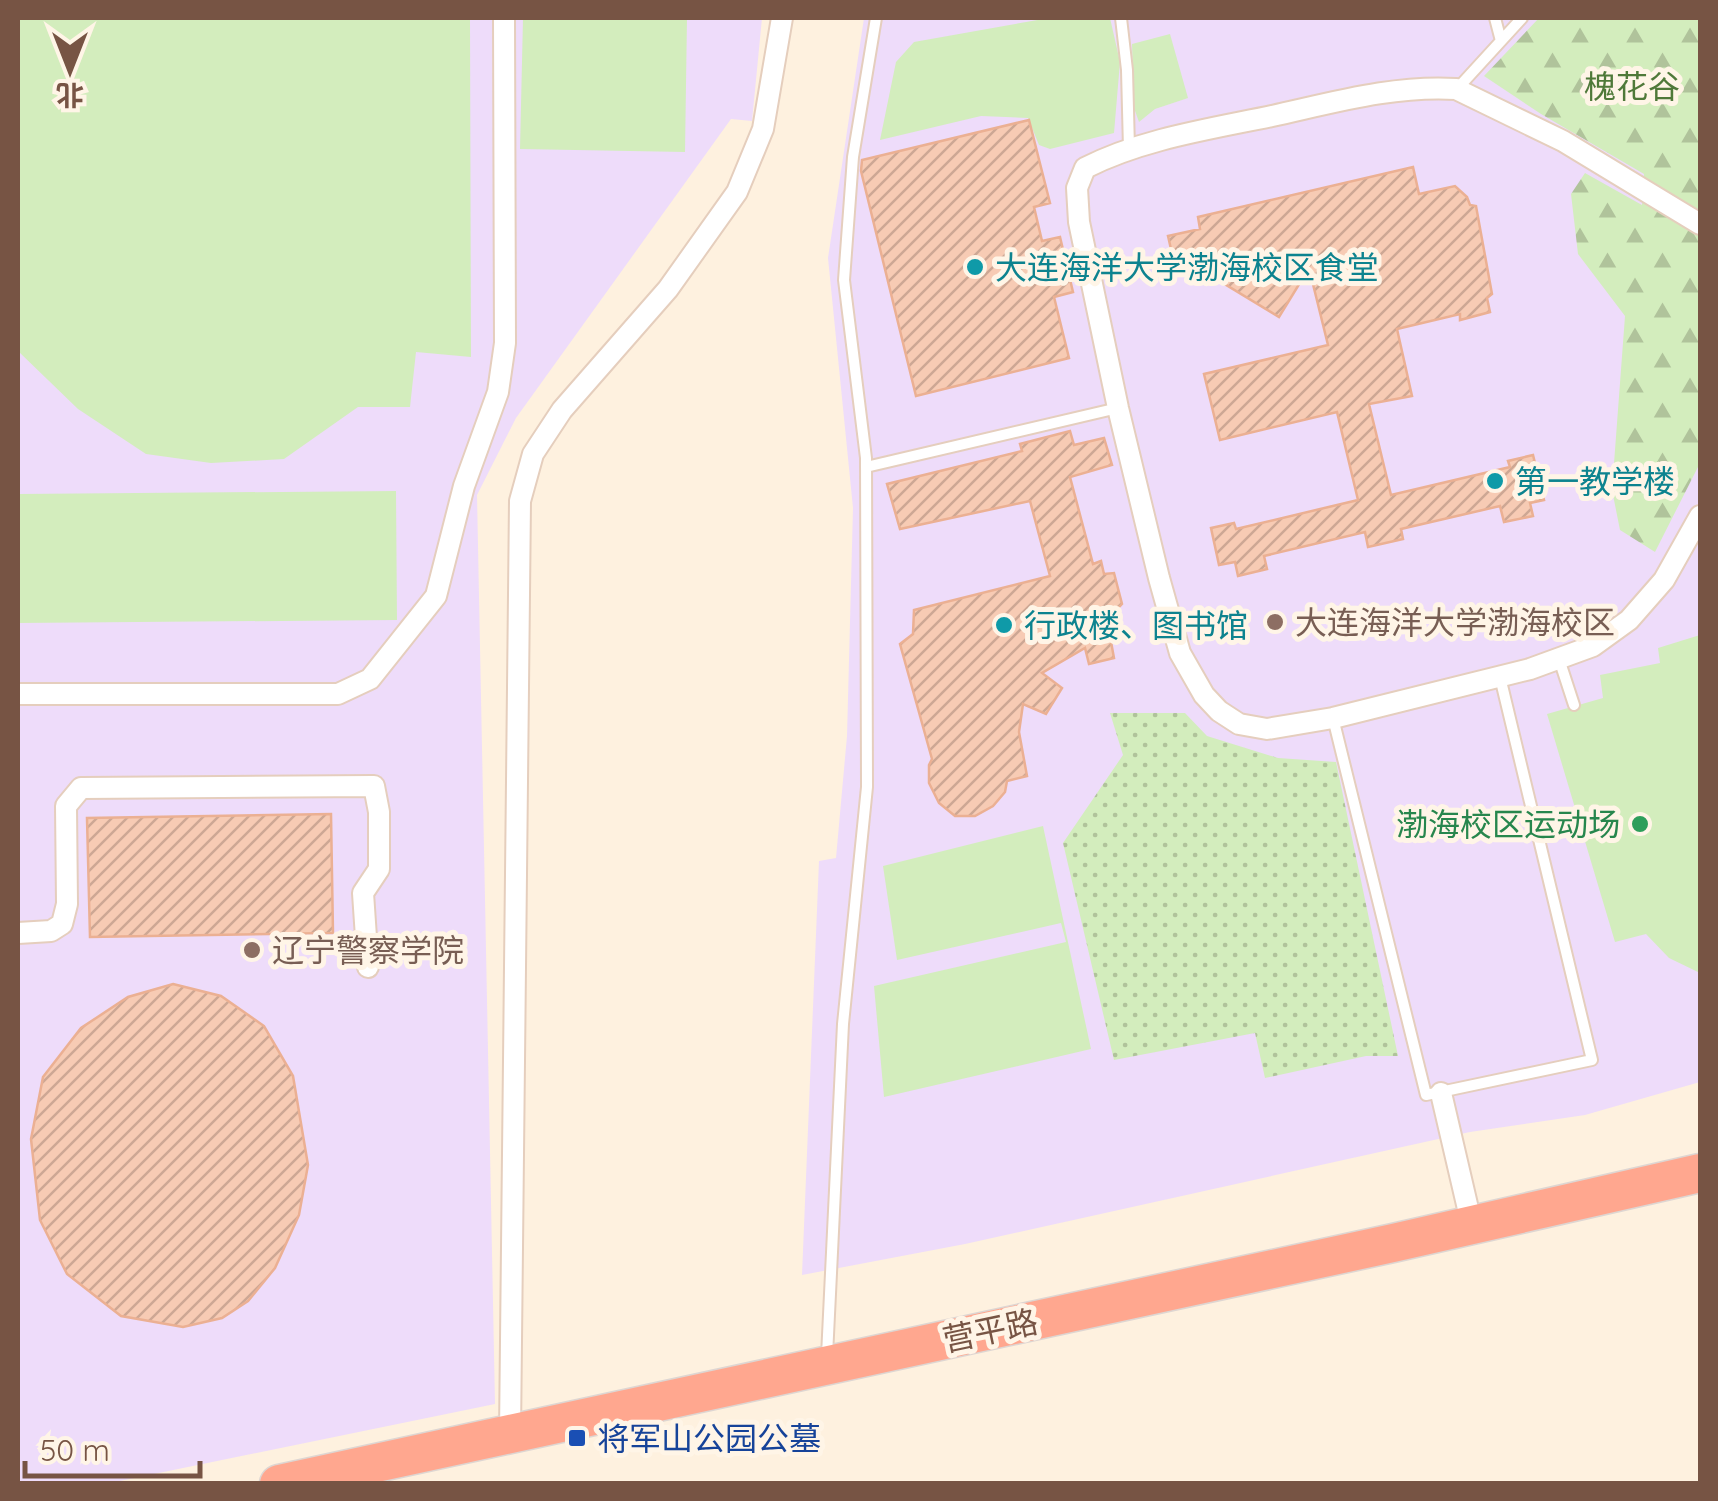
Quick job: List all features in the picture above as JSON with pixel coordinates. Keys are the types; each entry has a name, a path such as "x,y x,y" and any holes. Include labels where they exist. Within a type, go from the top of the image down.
{"highway":[{"name":"营平路","path":"279,1484 1472,1226 1700,1173"}],"street":[{"path":"18,694 338,694 370,679 436,596 464,486 498,392 505,344 504,18"},
{"path":"510,1434 520,501 533,454 562,410 668,288 737,192 763,128 782,18"},
{"path":"1700,224 1562,141 1456,89 1367,96 1180,136 1085,168 1078,188 1079,222 1118,408 1180,652 1204,695 1239,724 1267,728 1334,718 1500,676 1593,646 1629,620 1664,580 1700,516"},
{"path":"18,933 51,930 62,924 67,904 66,806 81,788 374,786 379,812 379,870 363,893 368,967"},
{"path":"1441,1092 1472,1226"}],"lane":[{"path":"826,1366 843,1024 867,787 866,467 844,280 853,158 876,18"},
{"path":"1121,18 1130,150"},
{"path":"1496,18 1500,41"},
{"path":"1456,89 1522,18"},
{"path":"866,467 1118,408"},
{"path":"1559,659 1574,705"},
{"path":"1334,718 1426,1095 1592,1060 1500,676"}],"shaded area":[{"name":"辽宁警察学院","path":"18,18 762,18 752,121 731,119 516,418 477,495 495,1404 110,1483 18,1483"},
{"name":"大连海洋大学渤海校区","path":"864,18 1700,18 1700,1082 1585,1115 1470,1132 965,1244 802,1275 819,861 836,858 847,736 853,508 828,258"}],"green space":[{"path":"18,18 470,18 471,357 416,352 410,407 358,407 284,459 211,463 146,454 78,409 18,351"},
{"path":"523,18 687,18 685,152 520,149"},
{"path":"1049,18 1110,18 1120,62 1114,133 1050,149 1039,145 1028,118 981,116 880,140 896,62 914,42"},
{"name":"槐花谷","path":"1539,18 1700,18 1700,463 1655,552 1620,530 1612,490 1625,316 1578,254 1571,194 1585,173 1642,205 1644,174 1484,76"},
{"path":"1170,34 1188,98 1155,109 1139,122 1134,108 1132,44"},
{"path":"396,491 397,620 18,623 18,494"},
{"name":"渤海校区运动场","path":"1700,635 1700,973 1669,958 1646,934 1615,942 1547,714 1603,698 1600,675 1660,663 1658,648"},
{"path":"1110,713 1185,713 1207,736 1278,758 1336,762 1398,1056 1366,1056 1265,1078 1255,1033 1114,1060 1063,843 1123,755"},
{"path":"1043,826 1091,1049 884,1097 874,986 1066,942 1061,923 897,960 883,866"}],"building":[{"name":"大连海洋大学渤海校区食堂","path":"1029,120 1050,203 1034,207 1042,241 1060,237 1073,292 1054,297 1069,358 916,396 861,171 862,160"},
{"path":"1413,167 1419,194 1455,186 1470,205 1476,206 1492,294 1487,298 1490,312 1460,320 1460,314 1397,329 1412,396 1369,404 1391,495 1510,467 1508,461 1533,455 1544,500 1530,503 1533,516 1504,522 1500,506 1401,529 1403,539 1368,547 1365,532 1264,556 1267,569 1238,576 1235,562 1219,565 1211,528 1234,523 1236,529 1358,500 1337,412 1220,440 1204,374 1328,345 1309,268 1279,317 1223,283 1225,259 1176,271 1168,236 1200,229 1198,217"},
{"name":"行政楼、图书馆","path":"1070,431 1074,445 1104,438 1112,465 1070,477 1093,564 1101,561 1104,574 1114,573 1122,604 1107,620 1114,658 1089,664 1085,648 1042,673 1062,688 1046,714 1023,704 1019,732 1027,776 1007,781 1005,792 993,806 975,816 955,816 939,803 929,783 932,759 900,644 913,634 914,610 1050,576 1030,501 900,529 887,484 1022,451 1020,444"},
{"path":"331,814 333,933 90,937 87,818"},
{"path":"173,984 221,996 264,1026 293,1076 308,1165 299,1215 275,1268 248,1301 222,1318 183,1327 121,1316 67,1274 40,1220 31,1139 43,1077 81,1028 128,997"}],"place":[{"name":"大连海洋大学渤海校区食堂","path":"975,267"},
{"name":"第一教学楼","path":"1495,481"},
{"name":"大连海洋大学渤海校区","path":"1275,622"},
{"name":"行政楼、图书馆","path":"1004,625"},
{"name":"渤海校区运动场","path":"1640,824"},
{"name":"辽宁警察学院","path":"252,950"},
{"name":"将军山公园公墓","path":"577,1438"}]}
